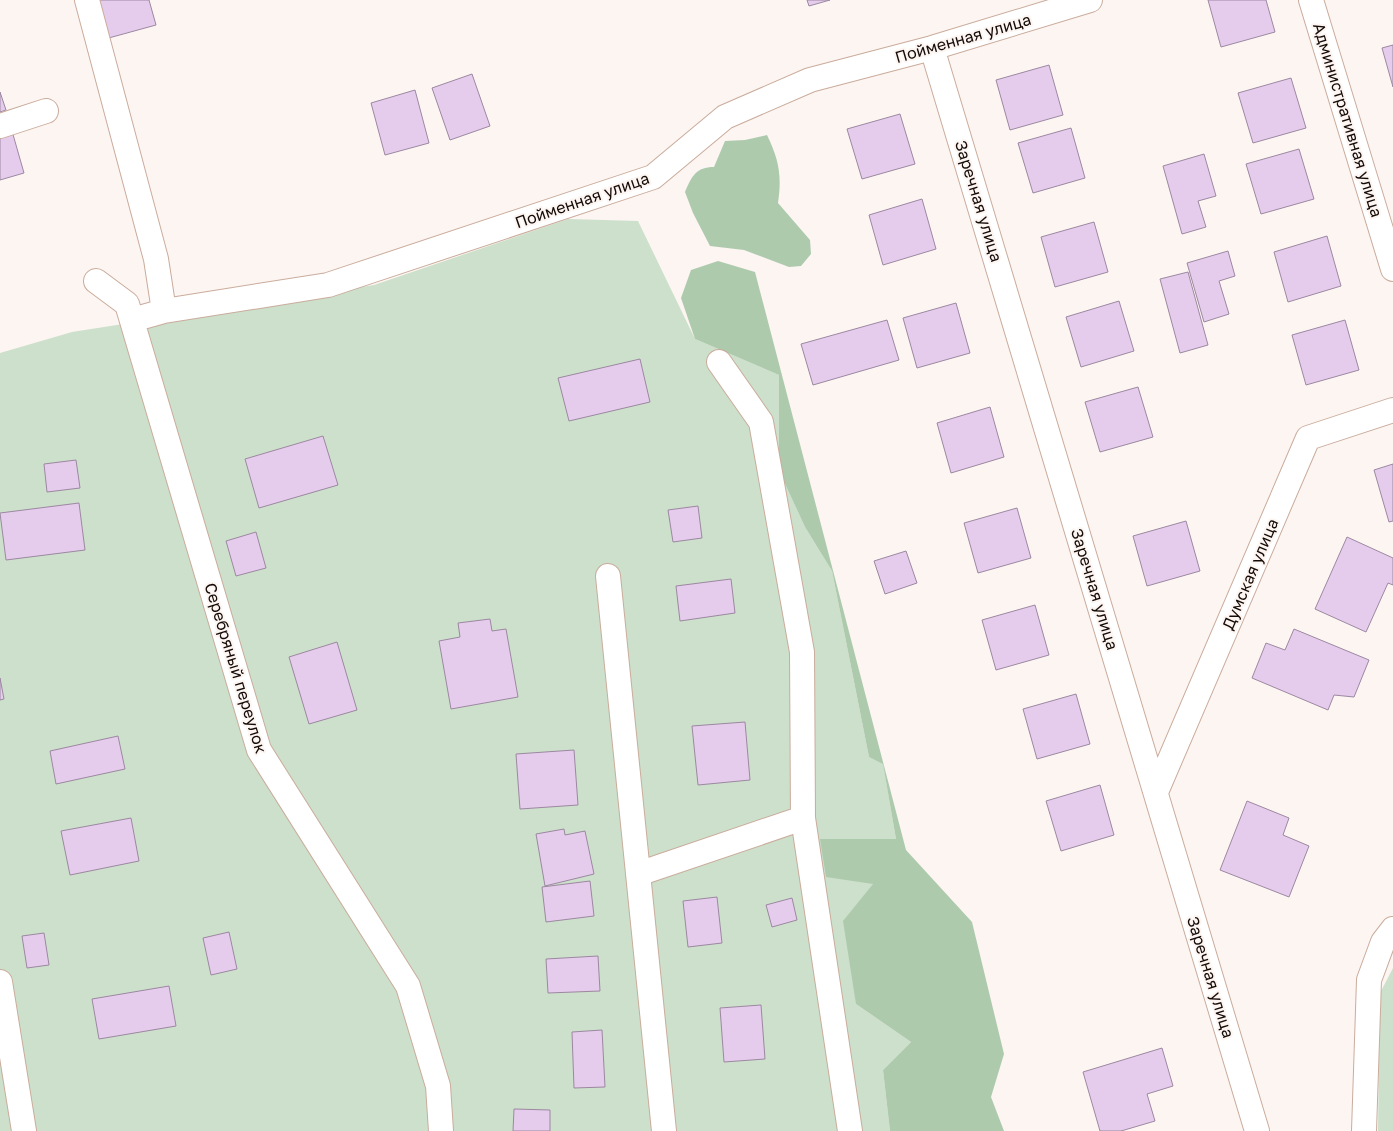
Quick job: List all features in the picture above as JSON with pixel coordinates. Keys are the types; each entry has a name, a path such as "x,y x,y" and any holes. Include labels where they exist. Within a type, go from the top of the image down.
{"street":[{"path":"87,0 156,259 164,311"},
{"name":"Пойменная улица","path":"132,320 164,311 328,285 653,177 725,117 810,80 932,48 1090,0"},
{"name":"Административная улица","path":"1311,0 1393,269"},
{"name":"Заречная улица","path":"932,48 1257,1131"},
{"path":"0,126 46,111"},
{"path":"96,281 127,304 132,320"},
{"name":"Серебряный переулок","path":"132,320 259,750 408,986 438,1086 441,1131"},
{"path":"719,362 762,422 802,652 803,818 850,1131"},
{"name":"Думская улица","path":"1156,792 1308,438 1393,410"},
{"path":"608,576 664,1131"},
{"path":"638,874 803,818"},
{"path":"1364,1131 1369,980 1383,942 1393,929"},
{"path":"0,982 24,1131"}],"green space":[{"path":"767,135 778,168 780,184 778,203 810,240 811,254 801,266 789,267 744,250 710,246 693,213 685,192 695,173 708,167 714,167 725,141 745,140"},
{"path":"568,219 638,221 695,339 779,375 779,471 805,527 832,571 869,757 883,763 896,839 820,840 873,884 856,1004 911,1042 883,1070 890,1131 0,1131 0,353 72,332 374,285"},
{"path":"718,261 755,272 906,850 972,922 1004,1054 991,1097 1004,1131 890,1131 883,1070 911,1042 856,1004 843,921 873,884 826,877 820,839 896,839 883,764 869,757 832,571 805,527 779,471 779,375 695,339 681,298 691,270"},
{"path":"1393,968 1393,1131 1378,1131 1380,993"}],"building":[{"path":"94,0 149,0 156,25 105,39"},
{"path":"807,0 830,0 809,6"},
{"path":"1208,0 1266,0 1275,32 1221,47"},
{"path":"1393,45 1393,87 1382,48"},
{"path":"1049,65 1063,115 1010,130 996,80"},
{"path":"472,74 490,126 450,140 432,88"},
{"path":"1291,78 1306,128 1253,143 1238,93"},
{"path":"415,90 429,143 385,155 371,103"},
{"path":"0,92 6,110 0,112"},
{"path":"900,114 915,164 862,179 847,129"},
{"path":"1071,128 1085,178 1033,193 1018,143"},
{"path":"12,131 24,173 0,180 0,135"},
{"path":"1299,149 1314,199 1261,214 1246,164"},
{"path":"1204,154 1216,196 1198,201 1206,227 1182,234 1163,166"},
{"path":"922,199 936,249 883,265 869,215"},
{"path":"1094,222 1108,272 1055,287 1041,237"},
{"path":"1327,236 1341,286 1288,302 1274,252"},
{"path":"1228,251 1235,276 1219,281 1229,314 1204,322 1187,263"},
{"path":"1188,272 1208,345 1180,353 1160,279"},
{"path":"1119,301 1134,351 1081,367 1066,317"},
{"path":"956,303 970,353 917,368 903,318"},
{"path":"887,320 899,360 813,385 801,344"},
{"path":"1345,320 1359,370 1306,385 1292,335"},
{"path":"640,359 650,402 569,421 558,378"},
{"path":"1138,387 1153,437 1100,452 1085,402"},
{"path":"990,407 1004,457 951,473 937,423"},
{"path":"323,436 338,485 259,508 245,459"},
{"path":"76,460 80,488 47,492 44,464"},
{"path":"1393,464 1393,521 1389,522 1374,470"},
{"path":"79,503 85,550 6,560 0,513"},
{"path":"698,506 702,538 673,542 668,510"},
{"path":"1017,508 1031,558 978,573 964,523"},
{"path":"1186,521 1200,571 1147,586 1133,536"},
{"path":"256,532 266,568 236,576 226,541"},
{"path":"1347,537 1393,558 1393,585 1388,583 1366,632 1315,609"},
{"path":"906,551 917,583 885,594 874,561"},
{"path":"731,579 735,613 680,621 676,586"},
{"path":"1035,605 1049,655 996,670 982,620"},
{"path":"490,619 492,631 506,629 518,697 451,709 439,641 460,637 458,623"},
{"path":"1294,629 1369,660 1354,697 1334,695 1328,710 1252,678 1266,643 1285,650"},
{"path":"337,642 357,710 309,724 289,657"},
{"path":"0,678 4,699 0,700"},
{"path":"1076,694 1090,744 1037,759 1023,709"},
{"path":"745,722 750,780 698,785 692,726"},
{"path":"118,736 125,769 56,784 50,751"},
{"path":"574,750 578,805 520,809 516,754"},
{"path":"1100,785 1114,835 1061,851 1046,801"},
{"path":"1247,801 1289,818 1283,835 1309,846 1289,897 1220,870"},
{"path":"131,818 139,861 70,875 61,831"},
{"path":"564,829 565,835 585,831 594,874 545,886 536,834"},
{"path":"590,881 594,916 546,922 542,887"},
{"path":"717,897 722,943 688,947 683,901"},
{"path":"792,898 797,920 772,927 766,905"},
{"path":"229,932 237,969 211,975 203,938"},
{"path":"44,933 49,965 27,968 22,936"},
{"path":"598,956 600,991 548,993 546,959"},
{"path":"169,986 176,1026 99,1039 92,999"},
{"path":"761,1005 765,1059 724,1062 720,1008"},
{"path":"602,1030 605,1087 574,1088 572,1032"},
{"path":"1162,1048 1173,1086 1147,1094 1155,1121 1121,1131 1100,1131 1083,1072"},
{"path":"514,1109 550,1110 550,1131 513,1131"}]}
